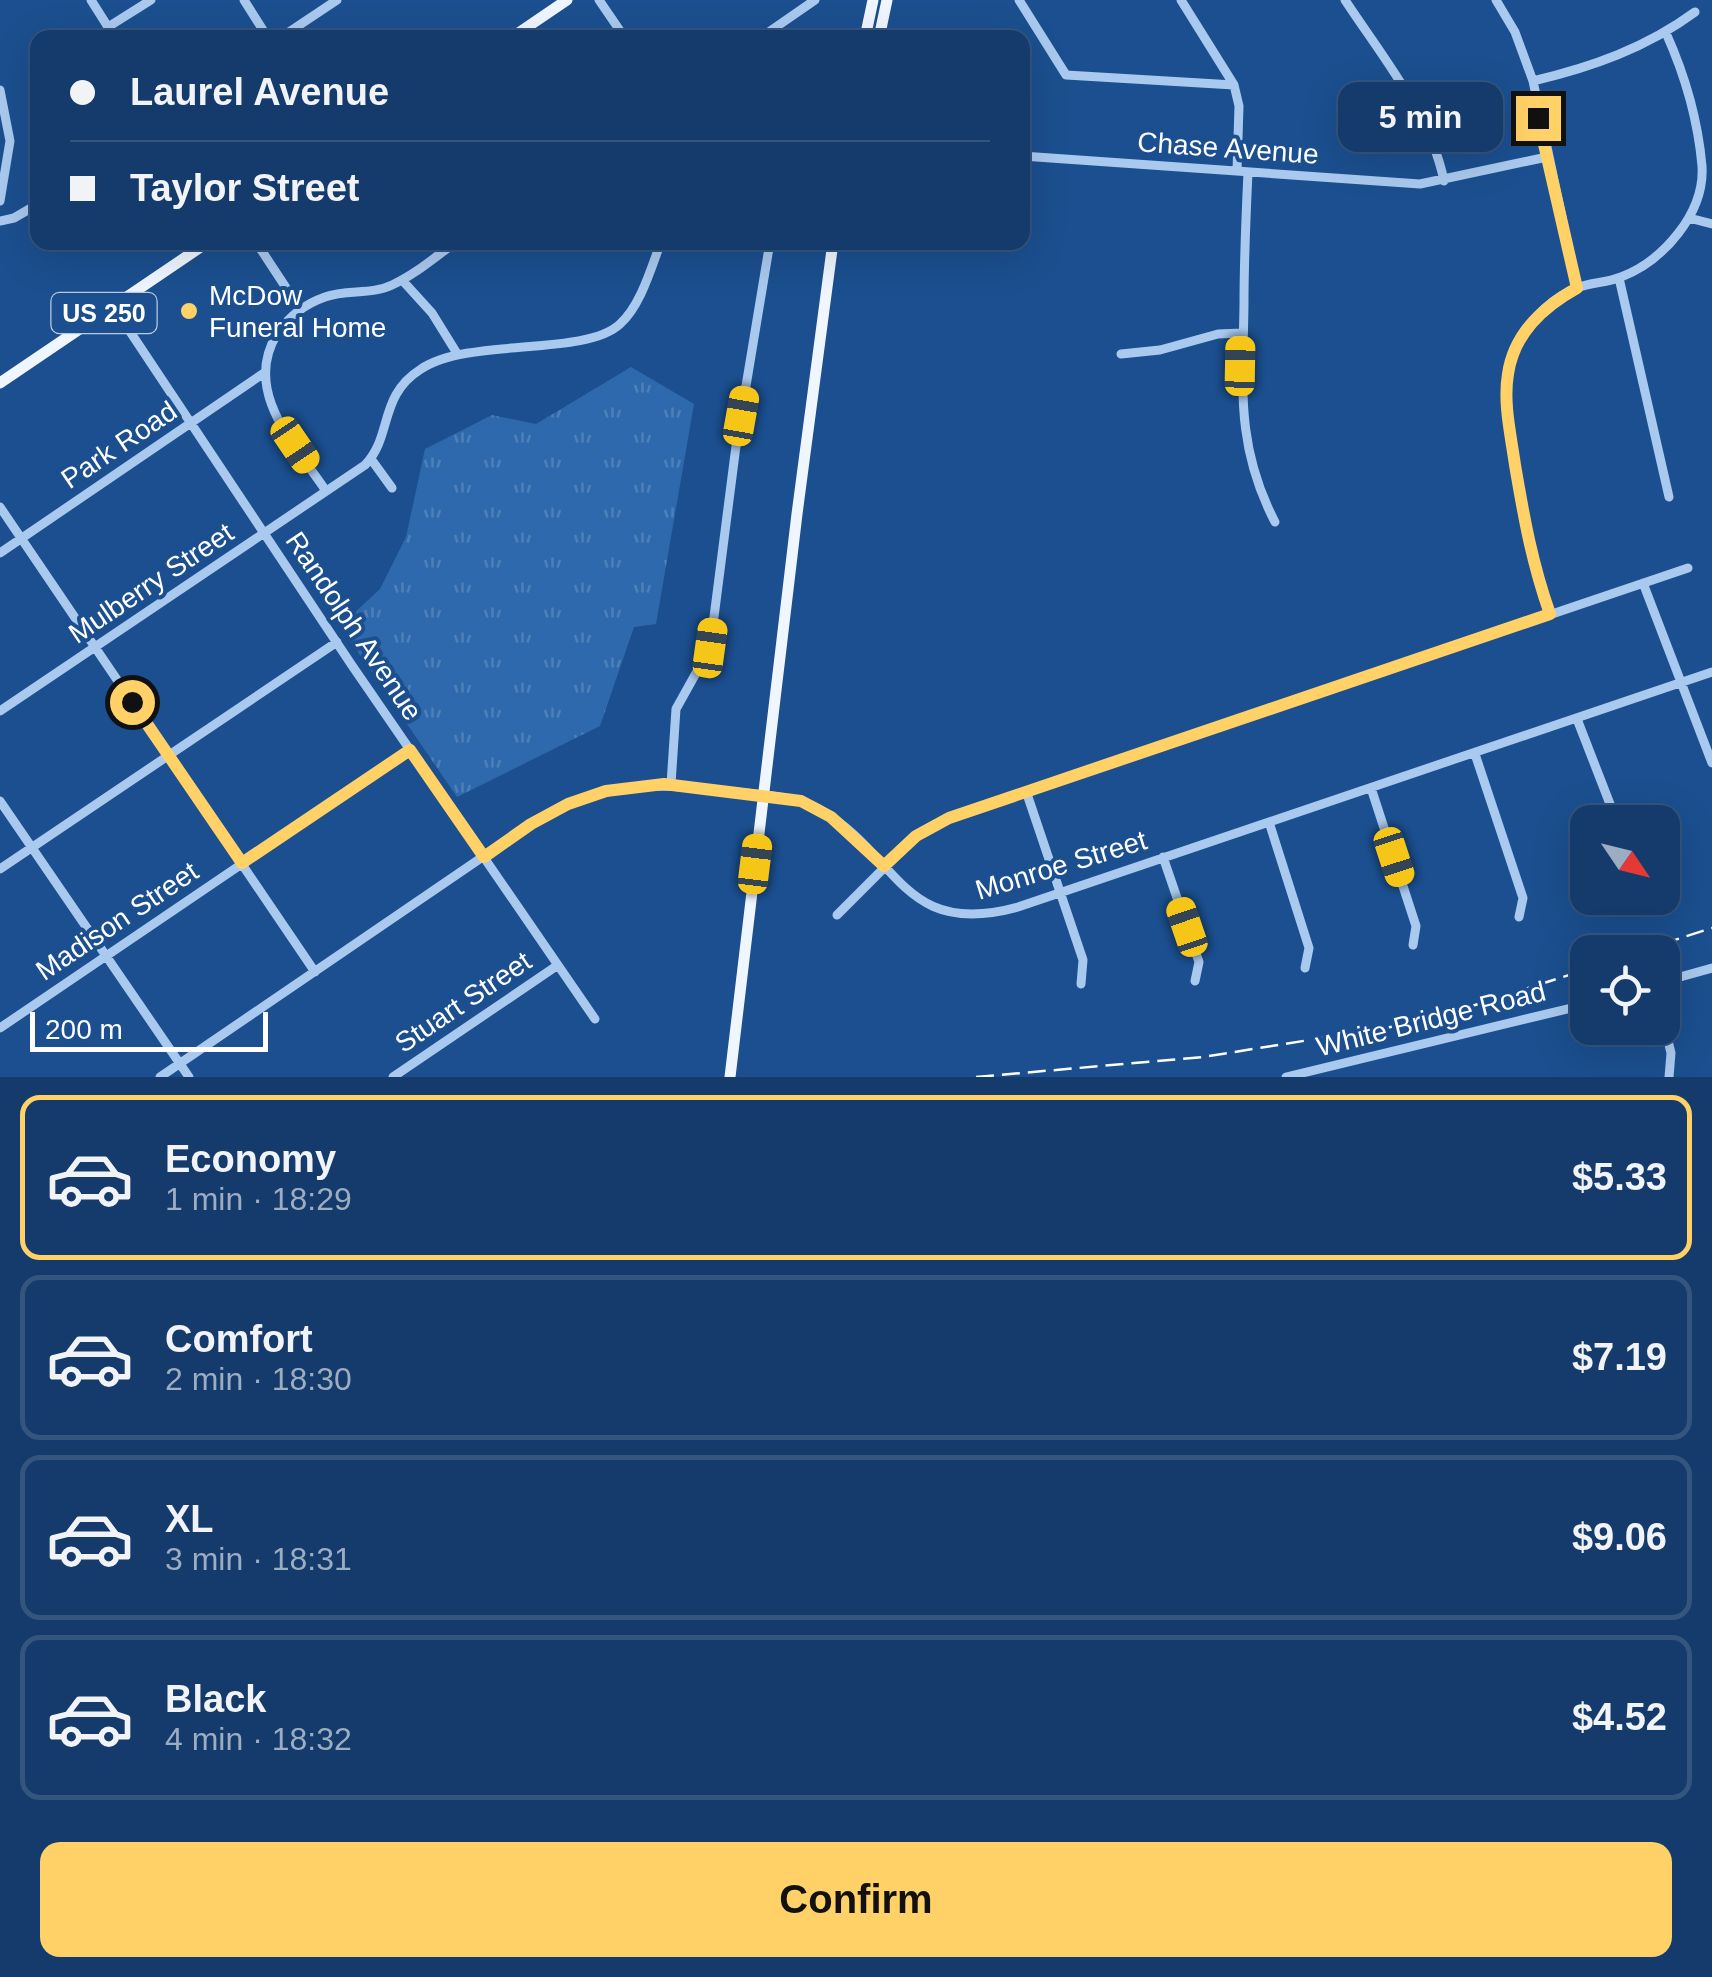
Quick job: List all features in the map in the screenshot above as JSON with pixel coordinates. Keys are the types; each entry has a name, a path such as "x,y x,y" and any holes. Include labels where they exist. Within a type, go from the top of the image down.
{"main road":[{"path":"522,30 567,0"},
{"path":"866,30 872,0"},
{"path":"881,30 887,0"},
{"name":"US 250","path":"0,383 196,250"},
{"path":"730,1075 833,250"}],"street":[{"path":"91,0 110,30"},
{"path":"108,27 151,0"},
{"path":"244,0 263,30"},
{"path":"292,30 336,0"},
{"path":"599,0 620,30"},
{"path":"771,30 814,0"},
{"path":"1020,0 1066,74 1234,85"},
{"path":"1181,0 1234,85 1239,106 1243,171 1240,392 1245,431 1260,487 1275,522"},
{"path":"1345,0 1409,99 1426,130 1444,180"},
{"path":"1496,0 1516,32 1533,81 1577,288"},
{"path":"1533,81 1610,59 1666,33 1695,12"},
{"path":"1550,614 1529,550 1508,422 1508,374 1519,341 1552,302 1577,288 1619,278 1642,267 1689,218 1702,168 1682,68 1666,33"},
{"path":"0,90 10,141 0,201"},
{"name":"Chase Avenue","path":"1030,157 1402,183 1444,180 1547,157"},
{"path":"0,222 30,209"},
{"path":"1689,218 1712,224"},
{"path":"261,250 300,310"},
{"path":"326,491 274,413 264,373 269,350 278,332 300,310 332,294 385,288 445,250"},
{"path":"392,488 371,459 389,406 402,385 430,364 458,355 604,334 620,324 634,303 658,250"},
{"path":"671,784 676,709 710,648 736,446 769,250"},
{"path":"1619,278 1669,497"},
{"path":"402,280 432,313 458,355"},
{"name":"Randolph Avenue","path":"114,306 337,642 595,1019"},
{"path":"1121,354 1160,350 1218,334 1242,333"},
{"name":"Park Road","path":"0,553 264,373"},
{"name":"Mulberry Street","path":"0,711 371,459"},
{"path":"0,507 315,972"},
{"path":"837,914 916,836 938,822 1688,568"},
{"path":"1642,583 1712,763"},
{"path":"0,870 337,642"},
{"name":"Monroe Street","path":"160,1077 531,824 568,804 620,788 671,784 801,801 821,810 928,904 962,916 1004,911 1060,893 1712,672"},
{"path":"1578,718 1611,805"},
{"name":"Madison Street","path":"0,1028 410,750"},
{"path":"1474,754 1523,898 1519,917"},
{"path":"1371,788 1416,926 1413,945"},
{"path":"1026,791 1083,960 1081,984"},
{"path":"0,801 189,1077"},
{"path":"1270,822 1309,948 1306,968"},
{"path":"1163,858 1199,962 1195,981"},
{"name":"Stuart Street","path":"392,1077 558,965"},
{"path":"1680,977 1712,968"},
{"name":"White Bridge Road","path":"1286,1077 1570,1008"},
{"path":"1669,1045 1669,1077"}],"green space":[{"path":"631,367 694,404 656,624 634,627 600,726 457,797 340,626 380,589 406,537 425,449 492,415 536,424"}],"railway":[{"path":"1680,938 1712,928"},
{"path":"976,1077 1203,1057 1422,1022 1570,975"}],"place":[{"name":"McDow Funeral Home","path":"189,311"}],"route":[{"path":"132,702 242,863 410,750 484,857 548,813 568,804 606,791 664,784 801,801 840,824 884,866 916,836 949,818 1550,614 1529,550 1508,422 1508,374 1519,341 1552,302 1577,288 1538,118"}]}
